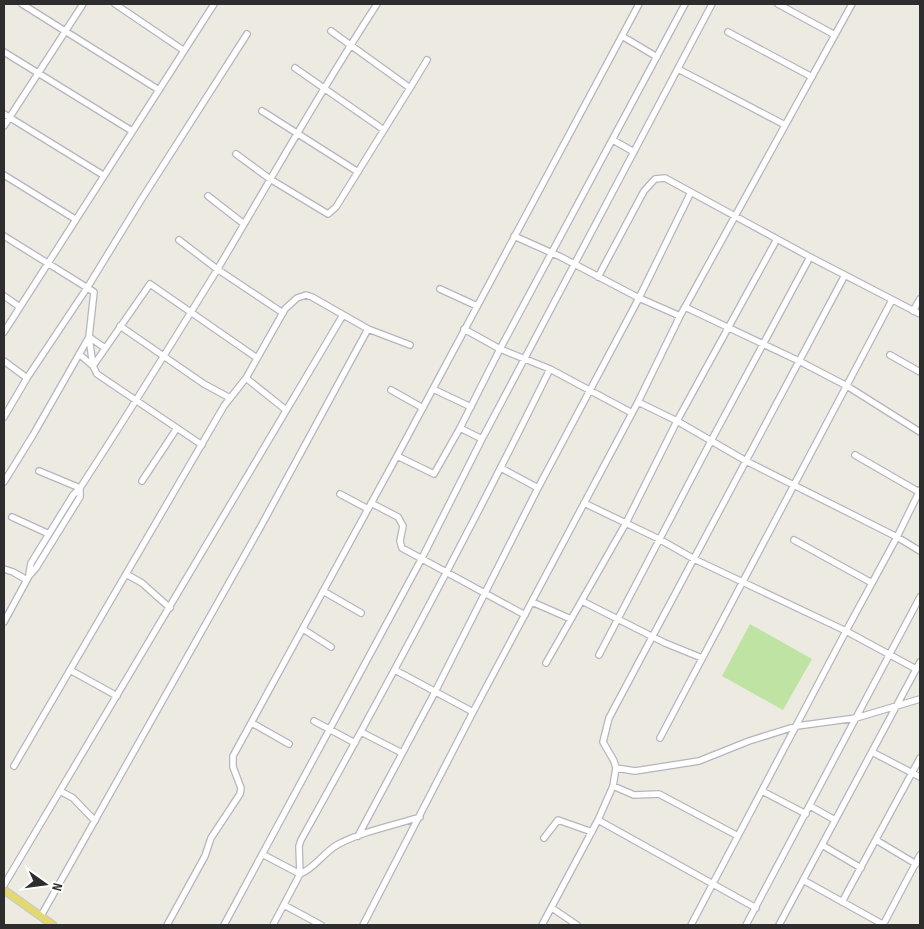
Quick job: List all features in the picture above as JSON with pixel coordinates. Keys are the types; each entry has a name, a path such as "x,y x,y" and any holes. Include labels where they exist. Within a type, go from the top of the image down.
{"main road":[{"path":"5,894 53,925"}],"street":[{"path":"22,4 159,90"},
{"path":"4,126 7,115 39,73 83,4"},
{"path":"115,4 184,50"},
{"path":"4,332 214,4"},
{"path":"28,578 32,563 49,534 164,357 324,88 377,4"},
{"path":"167,925 205,856 211,838 240,794 241,788 232,768 234,756 639,4"},
{"path":"397,456 434,474 685,4"},
{"path":"224,925 422,558 524,358 712,4"},
{"path":"778,4 835,35"},
{"path":"363,925 473,712 638,402 680,316 852,4"},
{"path":"331,31 410,88"},
{"path":"728,32 812,77"},
{"path":"4,417 247,34"},
{"path":"622,36 657,57"},
{"path":"4,52 132,131"},
{"path":"236,154 270,179 328,214 336,207 427,60"},
{"path":"295,68 384,130"},
{"path":"678,69 785,125"},
{"path":"262,111 358,172"},
{"path":"7,115 103,175"},
{"path":"613,140 634,152"},
{"path":"4,174 75,219"},
{"path":"598,277 644,191 656,179 665,178 920,314"},
{"path":"358,836 435,692 538,488 639,298 691,192"},
{"path":"208,196 244,224"},
{"path":"4,236 94,292 89,337 93,366 97,374 202,445"},
{"path":"514,236 574,264 639,298 680,316"},
{"path":"546,663 626,523 677,421 777,239"},
{"path":"179,240 217,269 283,313"},
{"path":"599,654 810,257"},
{"path":"542,925 592,832 613,786 616,768 614,760 603,742 609,718 845,275"},
{"path":"93,366 150,284 257,358"},
{"path":"440,289 476,306"},
{"path":"14,766 230,398 246,378 283,313 297,298 306,295 312,297 368,329 410,345"},
{"path":"4,296 20,307"},
{"path":"913,311 920,299"},
{"path":"660,738 892,300"},
{"path":"685,307 799,361 846,386 920,432"},
{"path":"4,885 343,315"},
{"path":"120,326 204,384 230,398"},
{"path":"41,916 261,526 368,329"},
{"path":"464,329 500,348 550,368 632,413"},
{"path":"89,337 105,348"},
{"path":"4,482 89,337"},
{"path":"79,354 93,366"},
{"path":"890,355 920,372"},
{"path":"4,361 27,378"},
{"path":"273,925 300,874 299,846 301,840 395,670 501,468 550,368"},
{"path":"246,378 286,410"},
{"path":"433,389 471,407"},
{"path":"391,390 423,408"},
{"path":"638,402 677,421 746,461 898,537 920,551"},
{"path":"142,481 178,428"},
{"path":"460,428 482,439"},
{"path":"691,925 846,631 898,537 920,491 856,454"},
{"path":"501,468 538,488"},
{"path":"39,471 80,488"},
{"path":"4,622 28,578 80,497 80,488"},
{"path":"340,494 398,517 403,526 400,541 402,548 525,615"},
{"path":"584,503 660,539 694,559 846,631 916,669"},
{"path":"12,517 49,534"},
{"path":"794,540 872,583"},
{"path":"4,569 28,578"},
{"path":"126,574 142,583 170,608"},
{"path":"323,591 360,613"},
{"path":"746,925 920,597"},
{"path":"532,602 572,620"},
{"path":"582,602 618,618 653,637 702,658"},
{"path":"303,629 331,648"},
{"path":"779,925 920,662"},
{"path":"70,670 117,696"},
{"path":"395,670 473,712"},
{"path":"616,768 635,771 699,761 750,741 797,726 856,718 920,699"},
{"path":"314,721 355,742"},
{"path":"252,723 289,744"},
{"path":"361,732 402,753"},
{"path":"872,752 920,776"},
{"path":"842,902 920,758"},
{"path":"613,786 634,795 659,794 738,836"},
{"path":"762,791 806,814"},
{"path":"60,792 73,798 95,821"},
{"path":"810,806 835,820"},
{"path":"300,874 308,870 325,852 339,844 358,836 420,817"},
{"path":"544,838 558,820 592,832"},
{"path":"598,820 756,908"},
{"path":"876,840 916,864"},
{"path":"822,845 861,868"},
{"path":"262,854 300,874"},
{"path":"803,880 884,925 920,856"},
{"path":"284,905 321,925"},
{"path":"552,908 577,925"}],"green space":[{"path":"750,624 812,659 783,710 722,676"}]}
